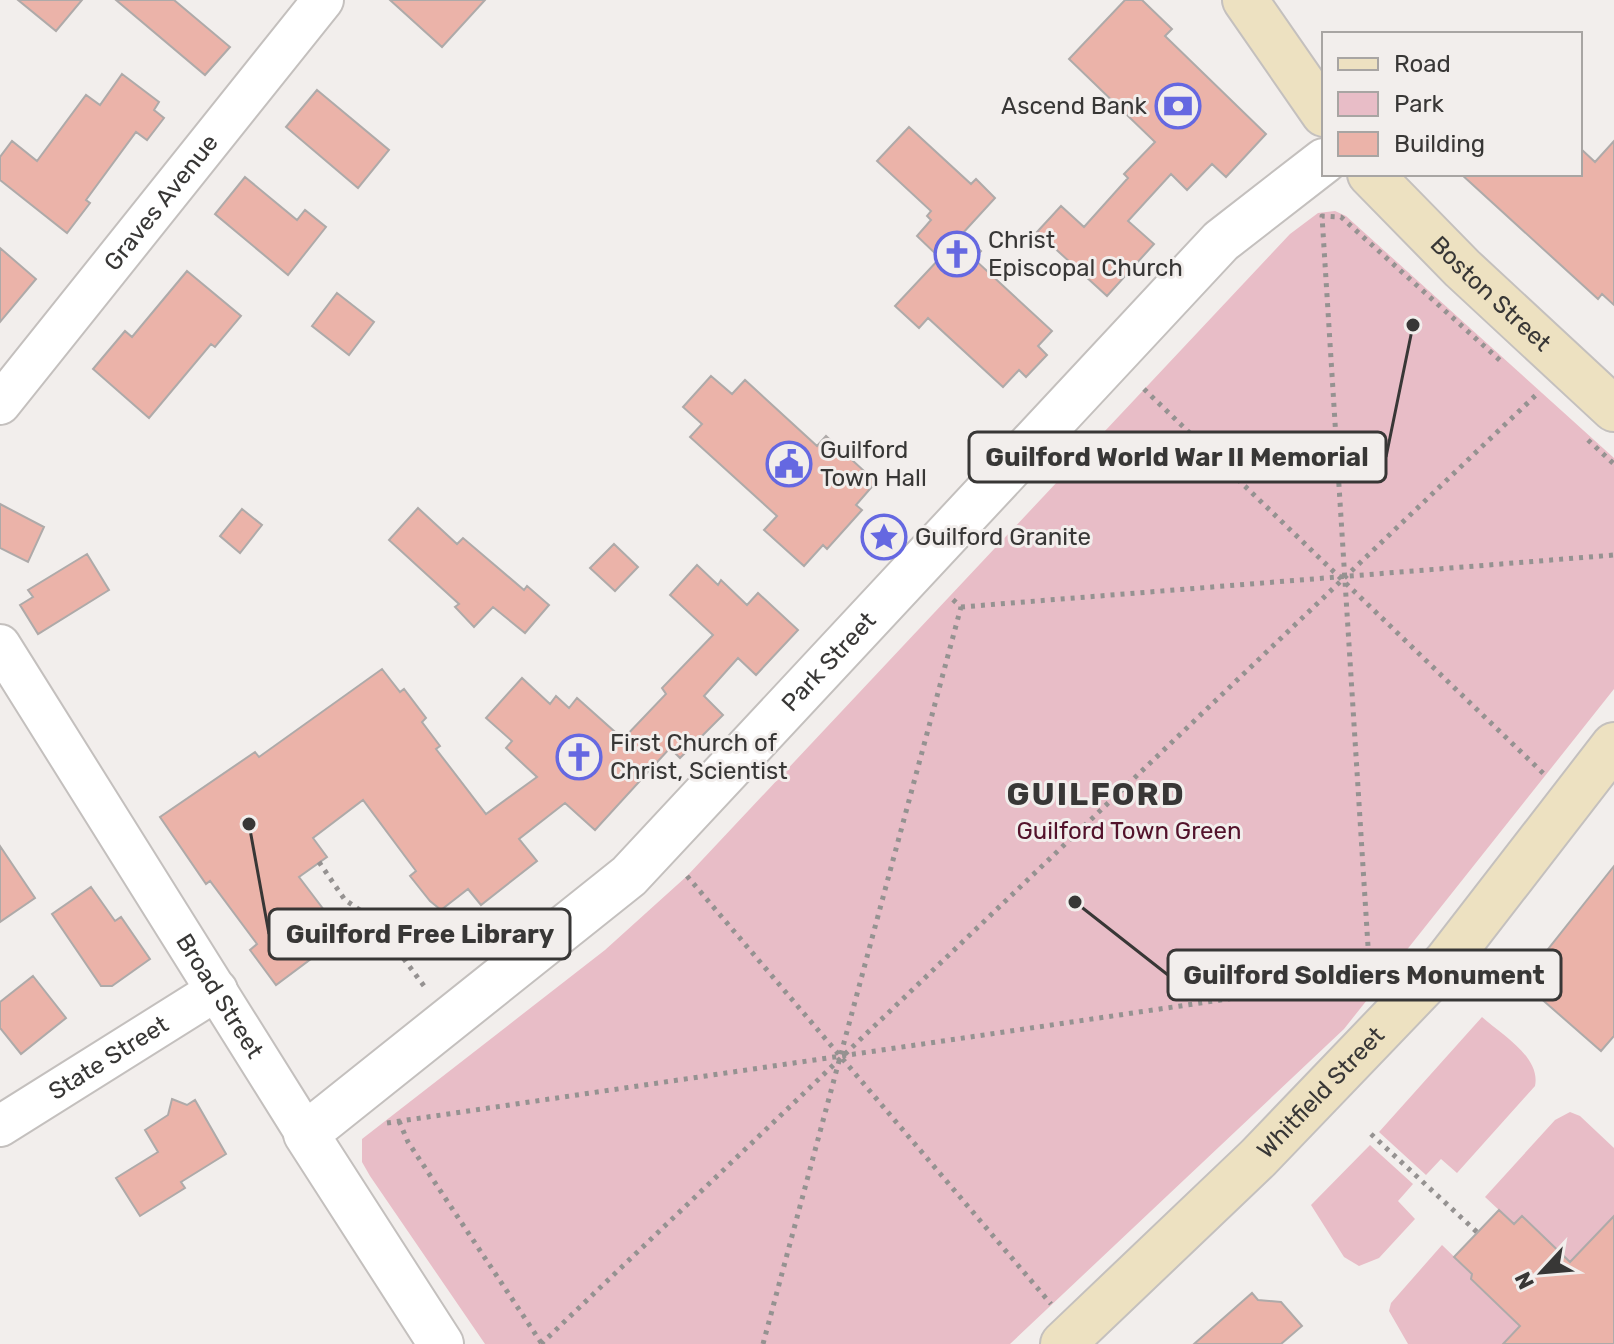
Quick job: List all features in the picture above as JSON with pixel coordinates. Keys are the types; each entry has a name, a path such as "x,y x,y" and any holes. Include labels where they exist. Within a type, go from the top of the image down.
{"main road":[{"path":"1245,0 1322,111"},
{"name":"Boston Street","path":"1372,176 1462,268 1597,422"},
{"name":"Whitfield Street","path":"1057,1324 1258,1158 1436,973 1614,745"}],"street":[{"name":"Graves Avenue","path":"0,404 323,0"},
{"name":"Park Street","path":"306,1134 629,876 1221,241 1322,163"},
{"name":"Broad Street","path":"0,645 441,1344"},
{"name":"State Street","path":"0,1126 217,990"}],"path":[{"path":"1381,987 1370,978 1322,216 1341,217 1514,373"},
{"path":"1525,383 1548,404"},
{"path":"1144,389 1546,775"},
{"path":"399,1121 408,1142 541,1344 1537,394"},
{"path":"1597,422 1614,464"},
{"path":"949,596 961,607 1614,555"},
{"path":"763,1344 961,607"},
{"path":"319,862 345,900 375,920 398,947 449,1020"},
{"path":"687,876 841,1056 1057,1324"},
{"path":"387,1123 1370,978"},
{"path":"1371,1134 1478,1233"}],"green space":[{"name":"Guilford Town Green","path":"1335,211 1346,216 1614,458 1614,689 1344,1029 1010,1344 485,1344 370,1176 362,1162 362,1139 605,950 687,876 1290,234 1318,213"},
{"path":"1482,1017 1526,1056 1535,1075 1535,1086 1457,1173 1441,1159 1426,1175 1379,1132"},
{"path":"1570,1112 1580,1116 1614,1148 1614,1216 1570,1262 1522,1216 1514,1224 1485,1197 1555,1120"},
{"path":"1370,1145 1413,1184 1398,1201 1415,1219 1379,1258 1359,1266 1344,1257 1311,1205"},
{"path":"1442,1245 1472,1274 1471,1280 1520,1326 1503,1344 1408,1344 1389,1311 1391,1303"}],"building":[{"path":"18,0 82,0 56,31"},
{"path":"116,0 174,0 230,47 205,75"},
{"path":"390,0 485,0 442,47"},
{"name":"Ascend Bank","path":"1125,0 1142,0 1172,29 1165,36 1266,134 1226,177 1212,164 1187,190 1171,174 1128,221 1154,244 1107,296 1037,232 1061,206 1084,227 1128,178 1124,174 1155,142 1069,59"},
{"path":"122,74 159,102 154,110 164,118 147,140 136,132 86,200 90,203 67,233 0,180 0,157 12,141 37,161 86,95 100,105"},
{"path":"317,90 389,150 358,188 286,127"},
{"name":"Christ Episcopal Church","path":"909,127 971,184 976,179 995,198 962,234 981,251 974,259 1052,331 1038,346 1047,355 1026,377 1019,370 1003,387 928,318 919,328 895,306 940,258 917,236 931,220 927,216 931,211 877,161"},
{"path":"1614,141 1614,305 1602,294 1598,299 1463,176 1582,176 1582,150 1595,162"},
{"path":"245,177 297,220 305,210 326,227 288,275 215,214"},
{"path":"0,248 36,279 0,322"},
{"path":"187,271 241,316 215,347 211,344 149,418 93,369 125,331 132,337"},
{"path":"337,293 374,322 349,355 312,326"},
{"name":"Guilford Town Hall","path":"711,376 732,394 745,380 817,446 826,436 876,482 856,505 862,510 827,549 823,545 804,566 764,530 777,516 690,437 702,424 683,407"},
{"path":"0,504 44,527 28,562 0,548"},
{"path":"418,508 457,544 463,538 524,590 527,586 549,605 525,633 493,607 474,627 455,607 459,604 389,540"},
{"path":"242,509 262,525 240,553 220,536"},
{"path":"614,544 638,567 615,591 590,568"},
{"path":"87,554 109,590 38,634 20,605 33,597 28,590"},
{"path":"697,565 718,585 721,580 747,605 758,593 798,630 756,675 738,658 704,696 723,715 680,758 670,748 595,830 565,803 519,839 537,861 481,905 468,889 441,910 430,901 410,876 416,871 363,800 313,838 327,857 299,877 343,935 276,985 250,950 257,944 210,881 206,884 160,817 255,752 259,757 382,669 400,692 404,689 426,718 422,722 440,746 436,749 486,814 537,777 506,748 512,741 486,718 522,678 550,704 556,696 569,708 577,698 623,739 666,694 662,688 713,635 670,595"},
{"path":"0,846 35,898 0,922"},
{"path":"1614,866 1614,1036 1601,1051 1522,982"},
{"path":"91,887 115,921 121,917 150,959 112,986 101,986 52,914"},
{"path":"33,976 66,1018 21,1054 0,1028 0,1002"},
{"path":"172,1099 187,1105 195,1100 226,1154 181,1182 185,1188 140,1216 116,1178 158,1152 145,1130 168,1115"},
{"path":"1499,1210 1514,1224 1522,1216 1570,1262 1614,1216 1614,1344 1503,1344 1520,1326 1471,1279 1472,1274 1454,1257"},
{"path":"1252,1293 1258,1300 1281,1302 1302,1326 1281,1344 1194,1344"}],"place":[{"name":"Ascend Bank","path":"1178,106"},
{"name":"Christ Episcopal Church","path":"957,254"},
{"name":"Guilford World War II Memorial","path":"1413,325"},
{"name":"Guilford Town Hall","path":"789,464"},
{"name":"Guilford Granite","path":"884,537"},
{"name":"First Church of Christ, Scientist","path":"579,757"},
{"name":"Guilford Free Library","path":"249,824"},
{"name":"Guilford Soldiers Monument","path":"1075,902"}],"district":[{"name":"GUILFORD","path":"1096,794"}]}
